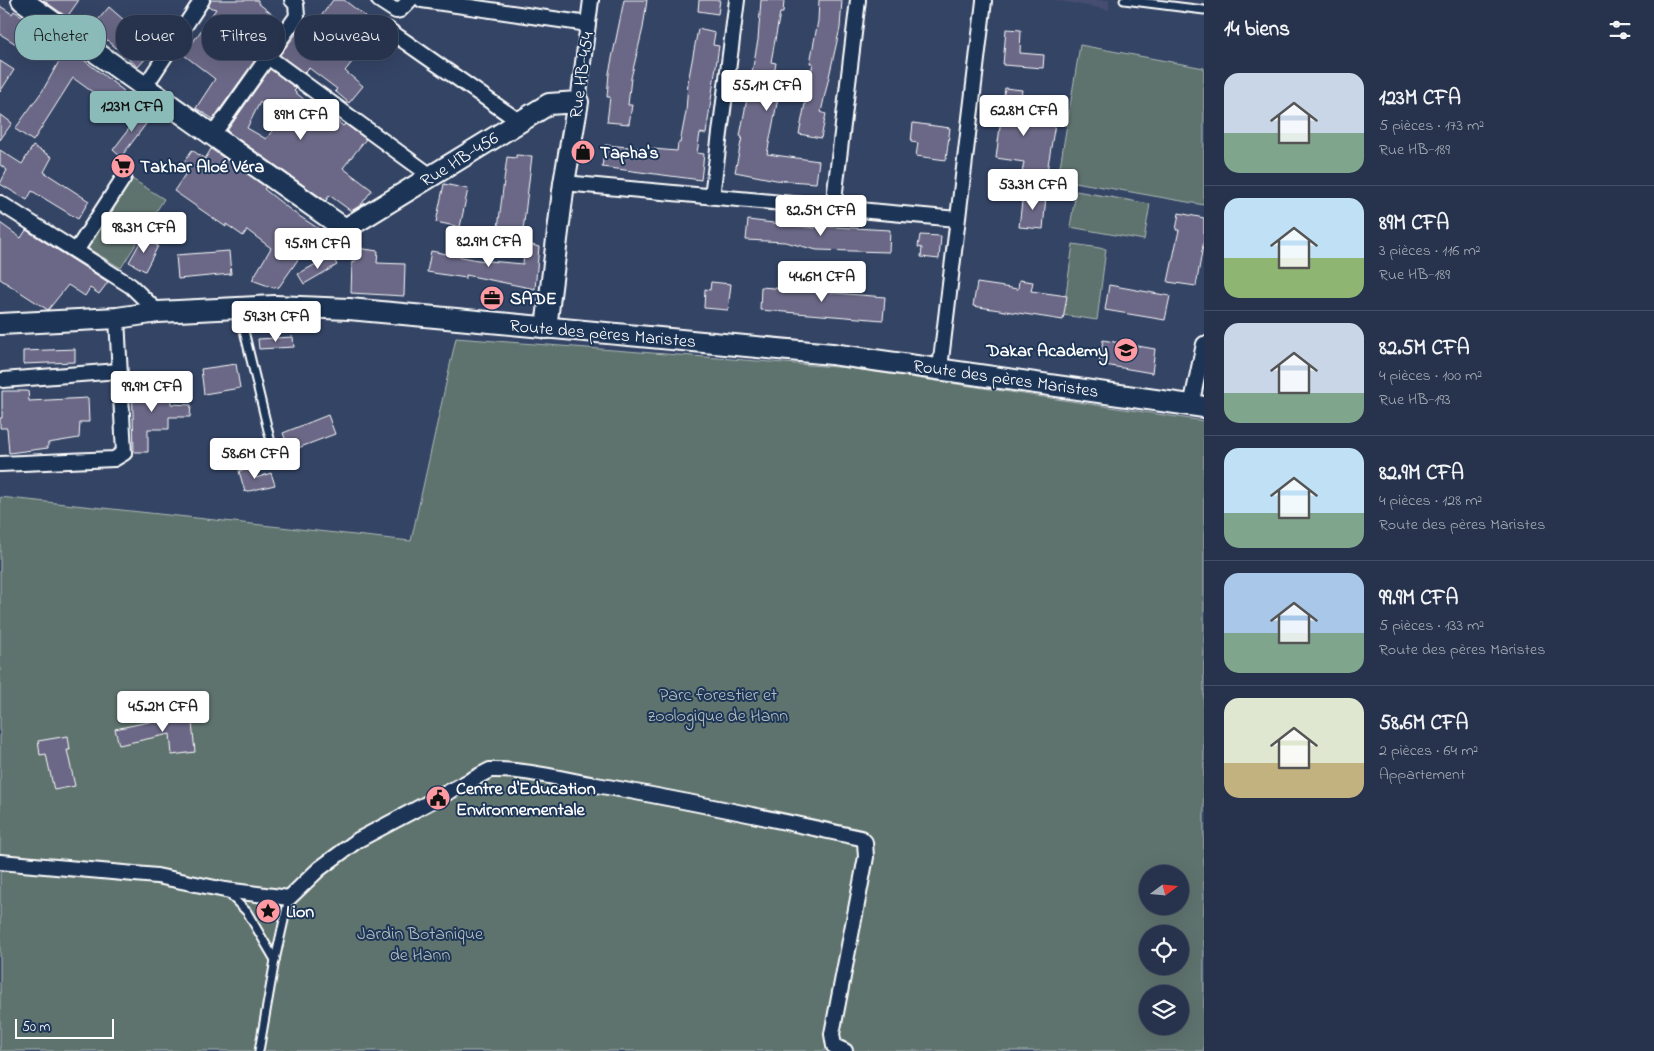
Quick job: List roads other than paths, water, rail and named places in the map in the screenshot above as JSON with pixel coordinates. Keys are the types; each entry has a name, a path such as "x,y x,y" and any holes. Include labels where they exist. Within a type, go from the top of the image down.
{"street":[{"path":"22,0 212,136 265,60"},
{"path":"144,88 202,0"},
{"path":"379,0 396,11 400,10 410,0"},
{"path":"422,0 588,24"},
{"name":"Rue HB-454","path":"546,328 564,183 578,102 591,0"},
{"path":"712,196 737,0"},
{"path":"833,208 858,0"},
{"name":"Route des pères Maristes","path":"940,368 984,1"},
{"path":"285,33 298,16 295,5"},
{"path":"398,37 520,122"},
{"path":"273,60 432,176"},
{"name":"Rue HB-456","path":"212,136 345,229 549,104 578,102"},
{"path":"76,251 124,177"},
{"path":"564,183 958,219"},
{"path":"0,203 131,286 158,312"},
{"name":"Route des pères Maristes","path":"0,324 117,318 158,312 239,310 275,306 349,309 832,354 1198,406"},
{"path":"0,464 120,457 124,453 117,318"},
{"path":"1198,406 1204,344"},
{"path":"3,380 119,371"},
{"path":"0,862 157,876 226,890 289,898 319,869 358,840 490,770 510,771 744,812 861,838 865,842 866,857 832,1034 834,1046 845,1051"}],"lane":[{"path":"1124,0 1204,10"},
{"path":"239,310 273,451"},
{"path":"226,890 247,912 275,960"},
{"path":"260,1051 275,960 289,898"}],"place":[{"name":"Tapha's","path":"583,152"},
{"name":"Takhar Aloé Véra","path":"123,166"},
{"name":"SADE","path":"492,298"},
{"name":"Dakar Academy","path":"1126,350"},
{"name":"Centre d'Education Environnementale","path":"438,798"},
{"name":"Lion","path":"268,911"}],"park label":[{"name":"Parc forestier et zoologique de Hann","path":"718,704"},
{"name":"Jardin Botanique de Hann","path":"420,943"}]}
